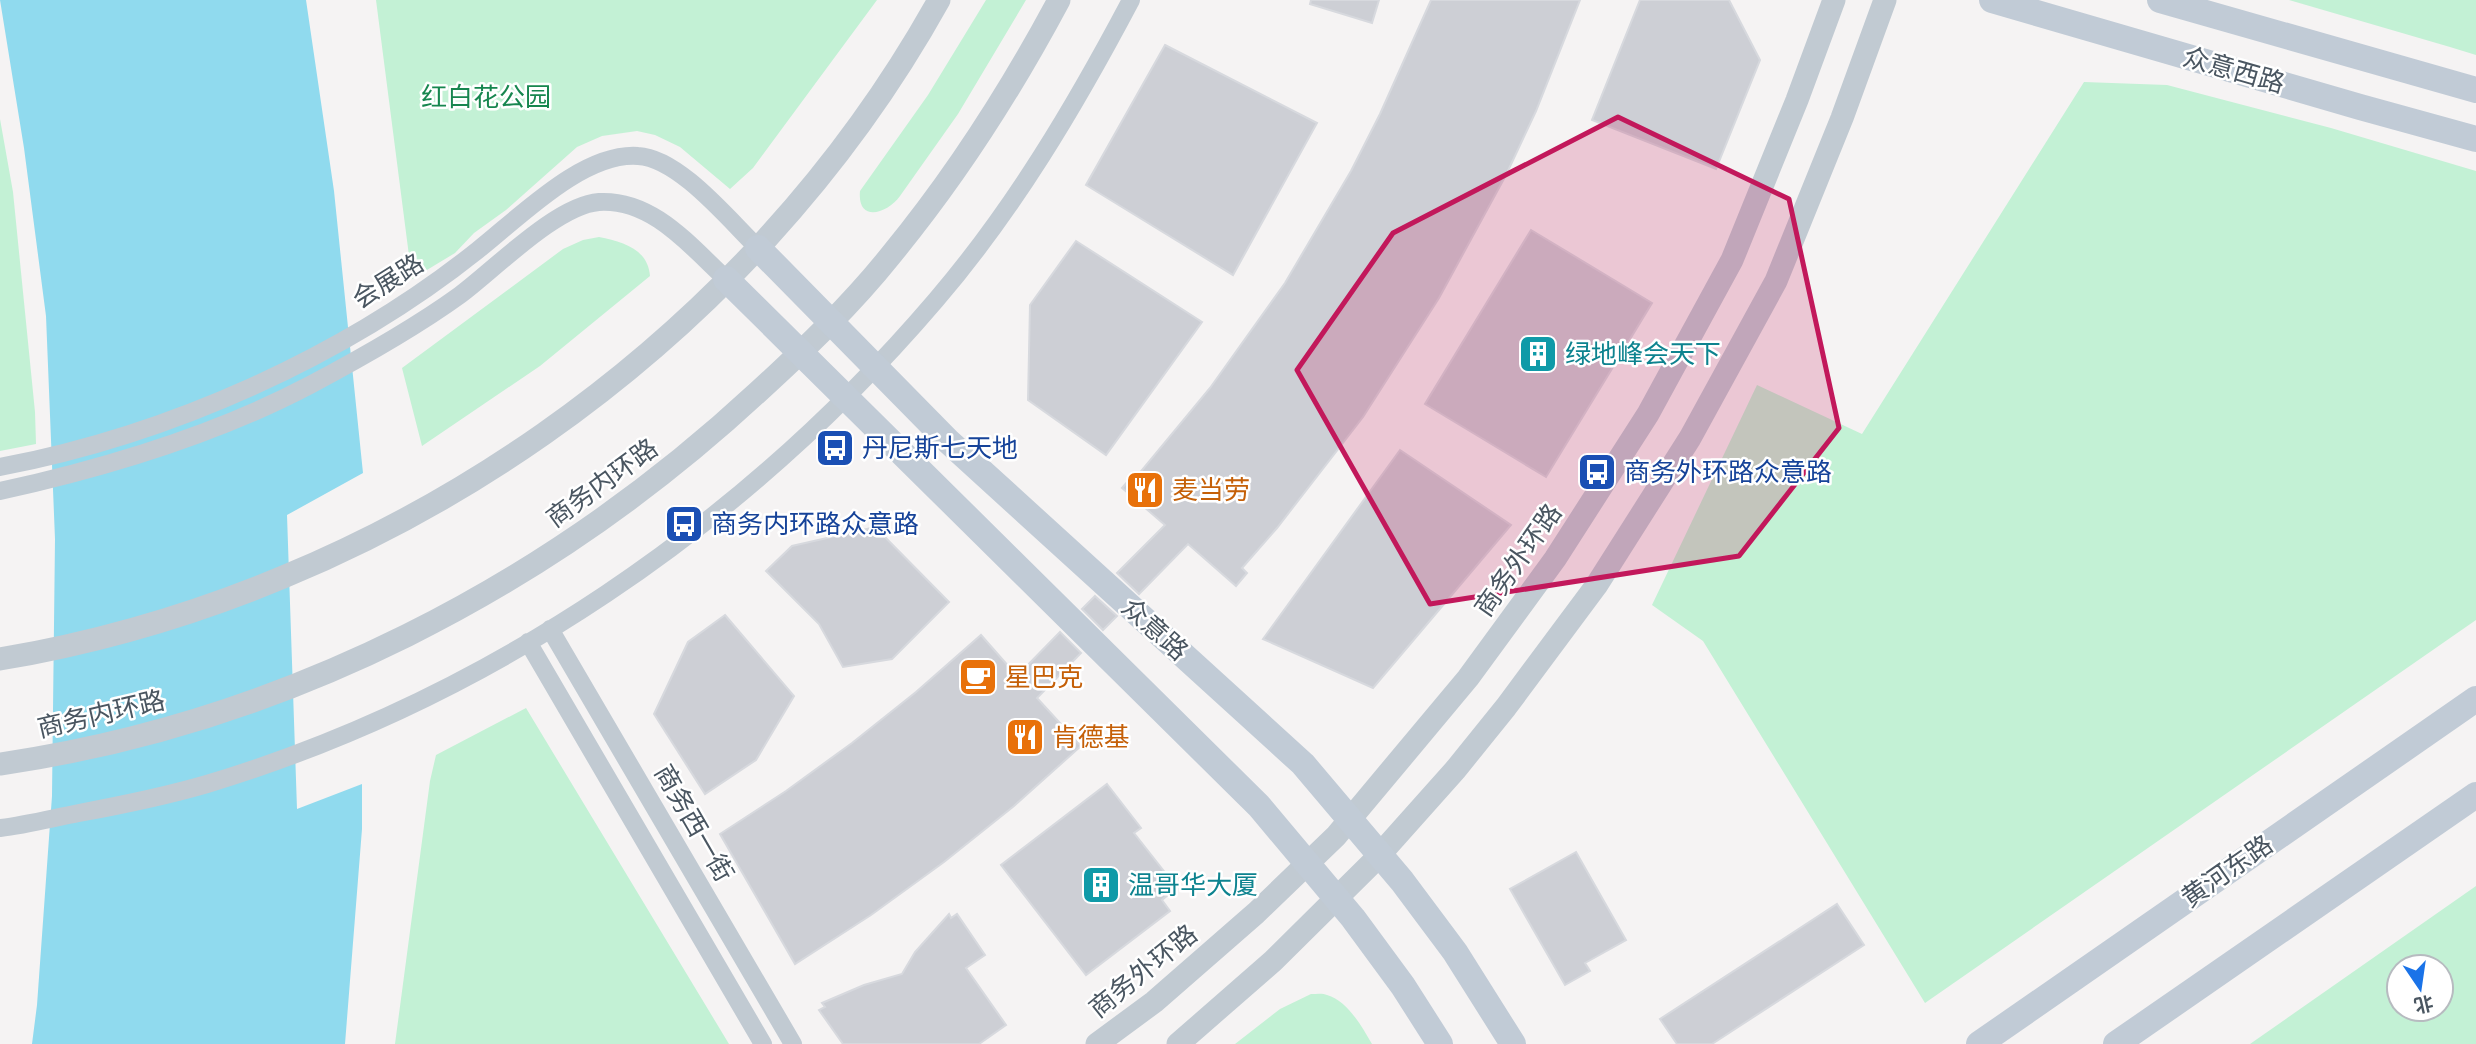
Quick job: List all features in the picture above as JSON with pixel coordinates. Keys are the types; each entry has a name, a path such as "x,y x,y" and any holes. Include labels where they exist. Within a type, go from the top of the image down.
{"main road":[{"name":"众意西路","path":"1992,0 2476,139"},
{"name":"众意西路","path":"2161,0 2476,90"},
{"name":"众意路","path":"758,248 948,441 1303,764 1380,854 1455,951 1513,1044"},
{"name":"众意路","path":"726,279 1258,806 1308,863 1404,986 1440,1044"},
{"name":"黄河东路","path":"1979,1044 2476,699"},
{"path":"2116,1044 2476,795"}],"street":[{"path":"2,659 118,634 175,617 287,576 388,530 480,476 552,429 650,350 758,248 844,148 900,67 939,0"},
{"name":"商务内环路","path":"2,764 105,744 207,716 328,672 426,627 536,564 613,513 719,428 831,322 889,258 935,199 989,122 1059,0"},
{"path":"3,828 138,801 206,784 315,746 455,683 551,629 649,565 761,476 875,367 945,288 978,247 1042,156 1073,106 1131,0"},
{"name":"商务外环路","path":"1097,1044 1154,1002 1256,913 1351,819 1460,688 1514,617 1648,414 1732,260 1834,0"},
{"path":"1178,1044 1273,961 1380,854 1457,769 1595,586 1690,438 1776,281 1842,118 1885,0"},
{"name":"会展路","path":"8,465 112,439 179,417 296,366 445,277 565,181 605,159 641,156 662,162 705,197 758,248"},
{"name":"会展路","path":"8,489 119,461 189,438 308,386 409,329 460,294 553,222 574,209 596,202 618,202 636,206 660,220 726,279"},
{"name":"商务西一街","path":"551,629 793,1044"},
{"name":"商务西一街","path":"528,642 764,1044"}],"highlighted area":[{"path":"1618,117 1789,199 1839,428 1739,556 1430,604 1297,370 1393,233"}],"green space":[{"name":"红白花公园","path":"376,0 877,0 753,168 730,189 680,147 655,135 637,131 602,136 577,147 506,210 474,233 455,253 412,279"},
{"path":"986,0 1026,0 958,114 900,196 881,211 868,211 860,201 860,191 928,95"},
{"path":"2289,0 2476,0 2476,55 2450,47"},
{"path":"2084,82 2167,85 2331,128 2476,171 2476,620 1925,1003 1703,641 1652,605 1757,385 1862,434"},
{"path":"0,119 13,192 36,444 0,451"},
{"path":"599,237 633,248 645,259 650,276 540,366 422,446 402,368 563,249 583,240"},
{"path":"526,708 729,1044 395,1044 430,781 436,755"},
{"path":"2476,886 2476,1044 2250,1044"},
{"path":"1311,994 1325,994 1335,998 1354,1015 1372,1044 1235,1044 1280,1009"}],"water":[{"path":"0,0 306,0 334,191 363,473 287,515 297,809 362,784 362,829 345,1044 32,1044 52,796 55,539 46,316 24,148"}],"building":[{"path":"1311,0 1379,0 1372,23 1310,4"},
{"path":"1431,0 1580,0 1536,111 1506,175 1439,298 1363,417 1277,528 1242,568 1247,573 1236,586 1188,544 1139,594 1117,573 1165,525 1122,488 1135,473 1138,475 1210,388 1285,283 1351,171 1380,114"},
{"path":"1640,0 1729,0 1760,60 1716,169 1592,120"},
{"path":"1165,45 1317,123 1233,275 1086,185"},
{"name":"绿地峰会天下","path":"1531,230 1652,303 1546,477 1425,404"},
{"path":"1076,241 1202,322 1106,455 1028,400 1030,305"},
{"path":"1400,450 1511,525 1373,688 1263,639"},
{"path":"875,527 949,602 892,659 843,667 819,624 766,571 792,546"},
{"path":"1095,596 1117,616 1103,630 1082,609"},
{"path":"725,615 794,696 756,760 705,794 654,714 688,642"},
{"path":"1060,632 1081,653 1037,698 1081,746 1014,806 944,862 871,915 795,964 720,834 852,743 981,635 1017,676"},
{"path":"1107,784 1141,828 1134,833 1170,879 1163,886 1169,894 1162,900 1170,911 1086,975 1001,865"},
{"path":"1576,852 1626,940 1585,963 1590,971 1565,985 1510,889"},
{"path":"1837,904 1864,945 1712,1044 1677,1044 1660,1019"},
{"path":"949,914 951,918 957,914 985,955 966,968 1006,1025 979,1044 843,1044 819,1010 825,1007 822,1003 864,985 902,974 915,952"}],"place":[{"name":"绿地峰会天下","path":"1538,354"},
{"name":"丹尼斯七天地","path":"835,448"},
{"name":"商务外环路众意路","path":"1597,472"},
{"name":"麦当劳","path":"1145,490"},
{"name":"商务内环路众意路","path":"684,524"},
{"name":"星巴克","path":"978,677"},
{"name":"肯德基","path":"1025,737"},
{"name":"温哥华大厦","path":"1101,885"}]}
